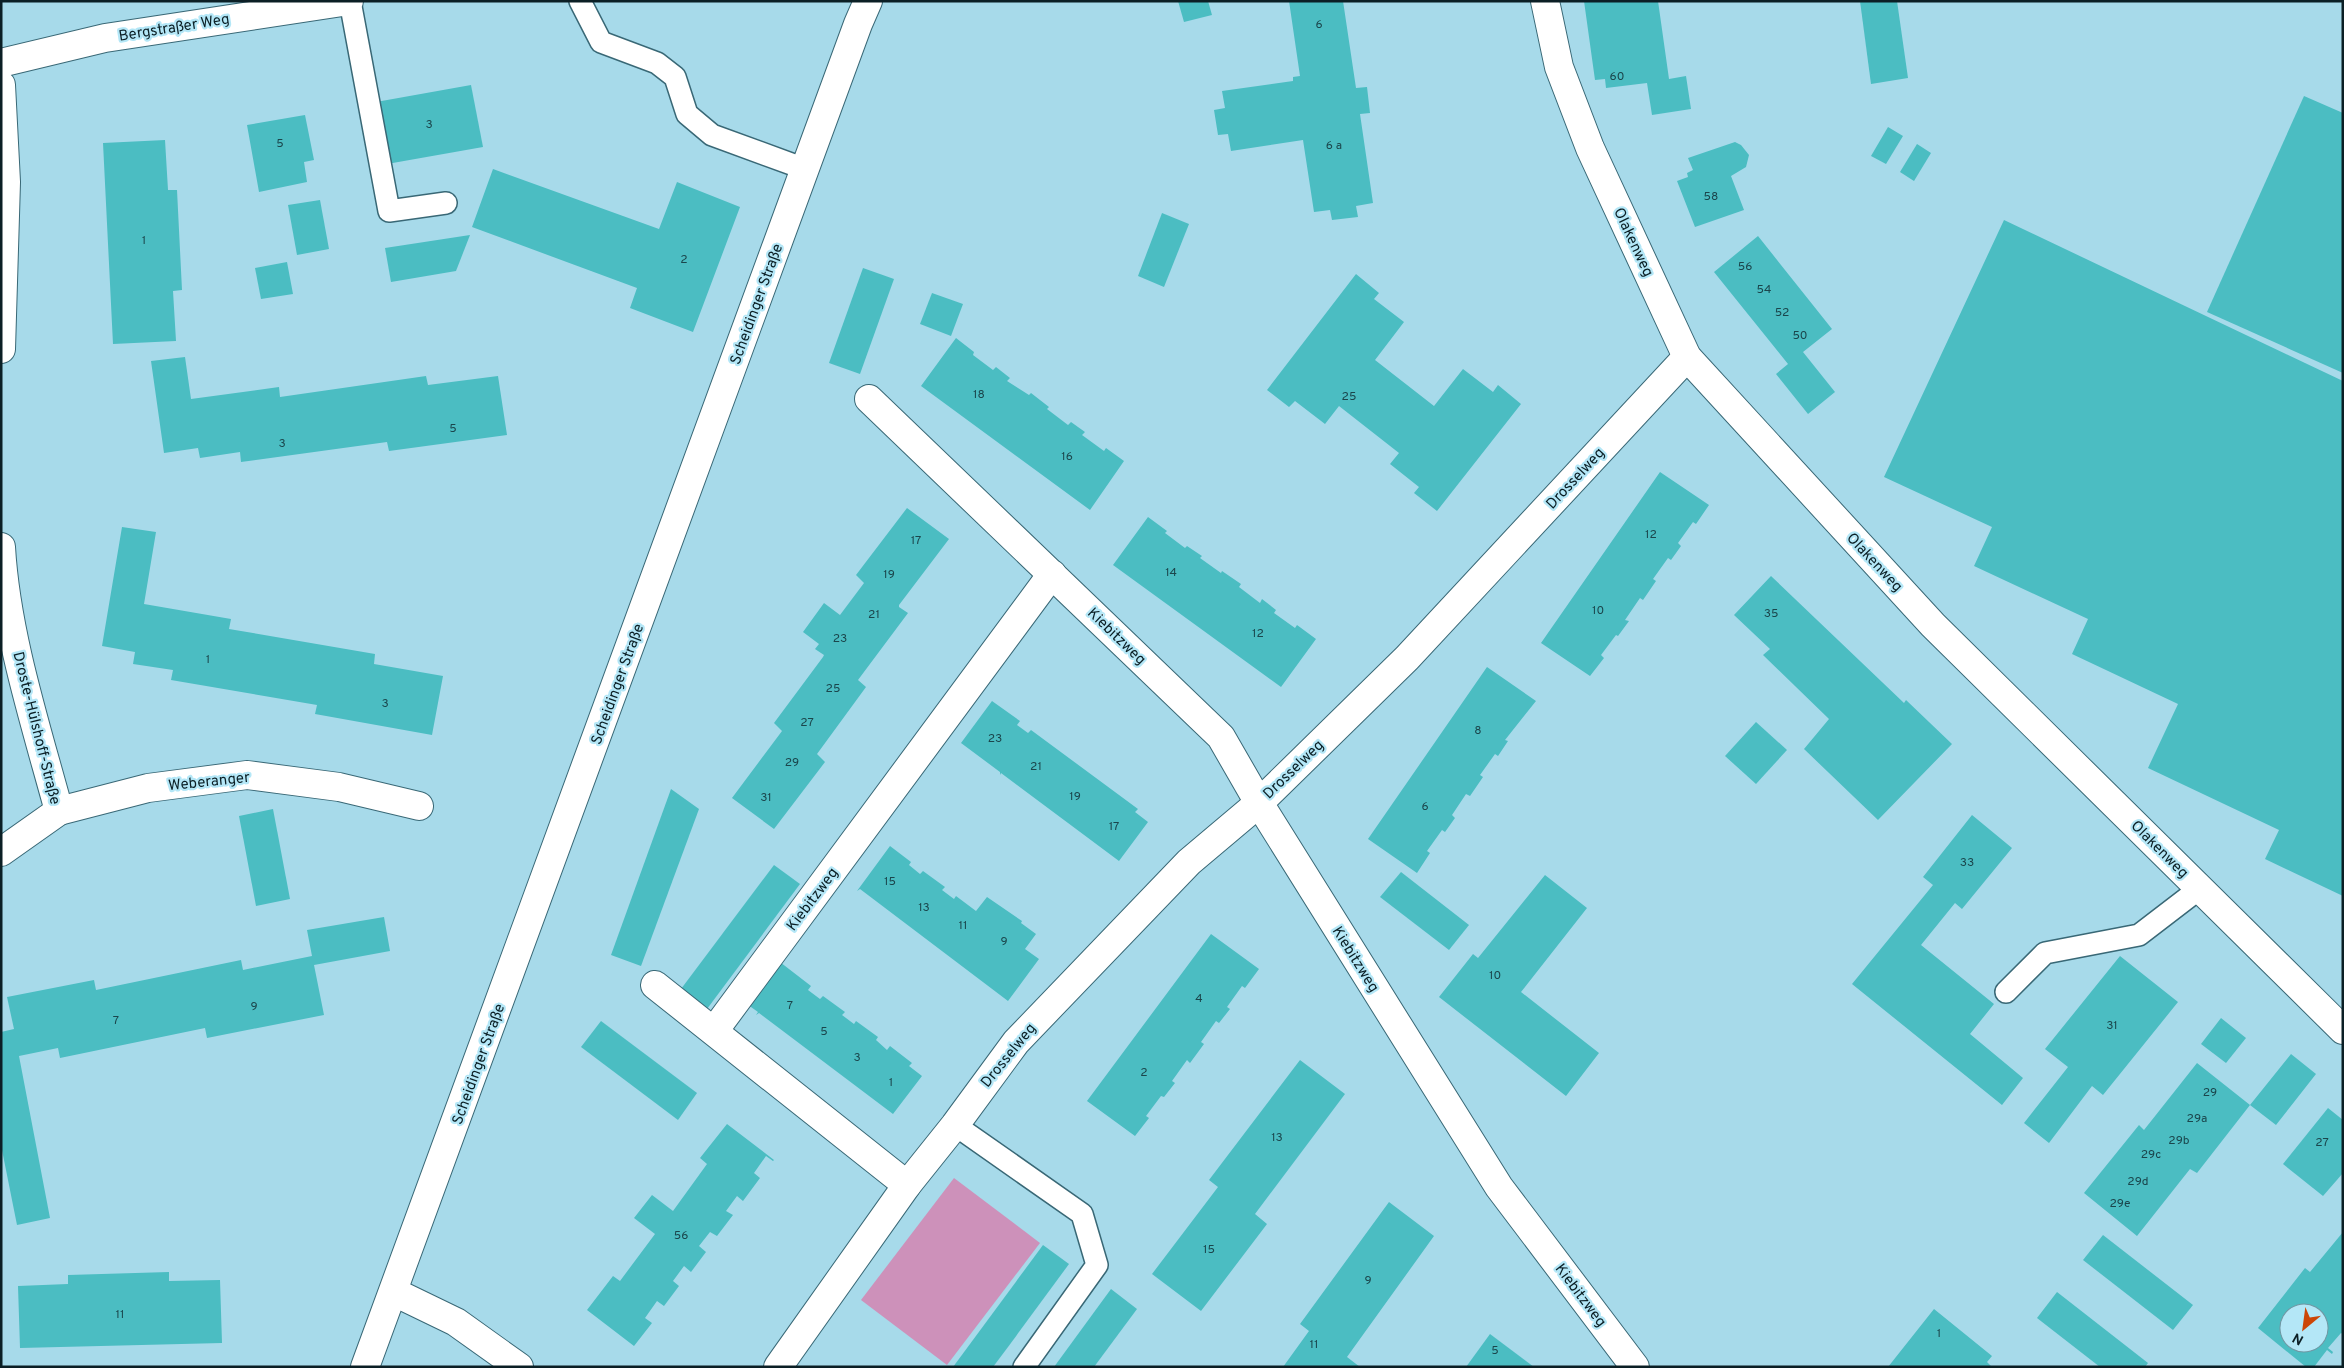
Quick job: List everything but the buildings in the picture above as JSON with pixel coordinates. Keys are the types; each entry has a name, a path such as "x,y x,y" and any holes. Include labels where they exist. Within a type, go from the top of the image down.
{"street":[{"name":"Bergstraßer Weg","path":"1,63 105,38 349,1"},
{"name":"Scheidinger Straße","path":"365,1367 868,1"},
{"name":"Olakenweg","path":"1545,1 1559,67 1590,148 1687,357 1933,625 2343,1030"},
{"path":"1,85 6,182 1,349"},
{"name":"Drosselweg","path":"778,1367 907,1185 955,1125 1016,1042 1189,862 1258,803 1407,658 1687,357"},
{"name":"Kiebitzweg","path":"869,399 1221,737 1258,803 1499,1187 1635,1367"},
{"name":"Droste-Hülshoff-Straße","path":"1,547 3,575 25,688 59,811 1,852"},
{"name":"Kiebitzweg","path":"714,1030 1052,574"},
{"name":"Weberanger","path":"59,811 148,788 247,775 339,787 419,806"},
{"path":"655,985 907,1185"},
{"path":"394,1292 456,1322 519,1367"}],"lane":[{"path":"349,1 388,211 446,203"},
{"path":"580,1 601,42 657,63 674,78 688,114 712,135 805,169"},
{"path":"2006,992 2045,953 2139,935 2200,889"},
{"path":"955,1125 1082,1214 1097,1265 1024,1367"}],"shaded area":[{"path":"954,1178 1040,1243 947,1365 861,1300"}]}
